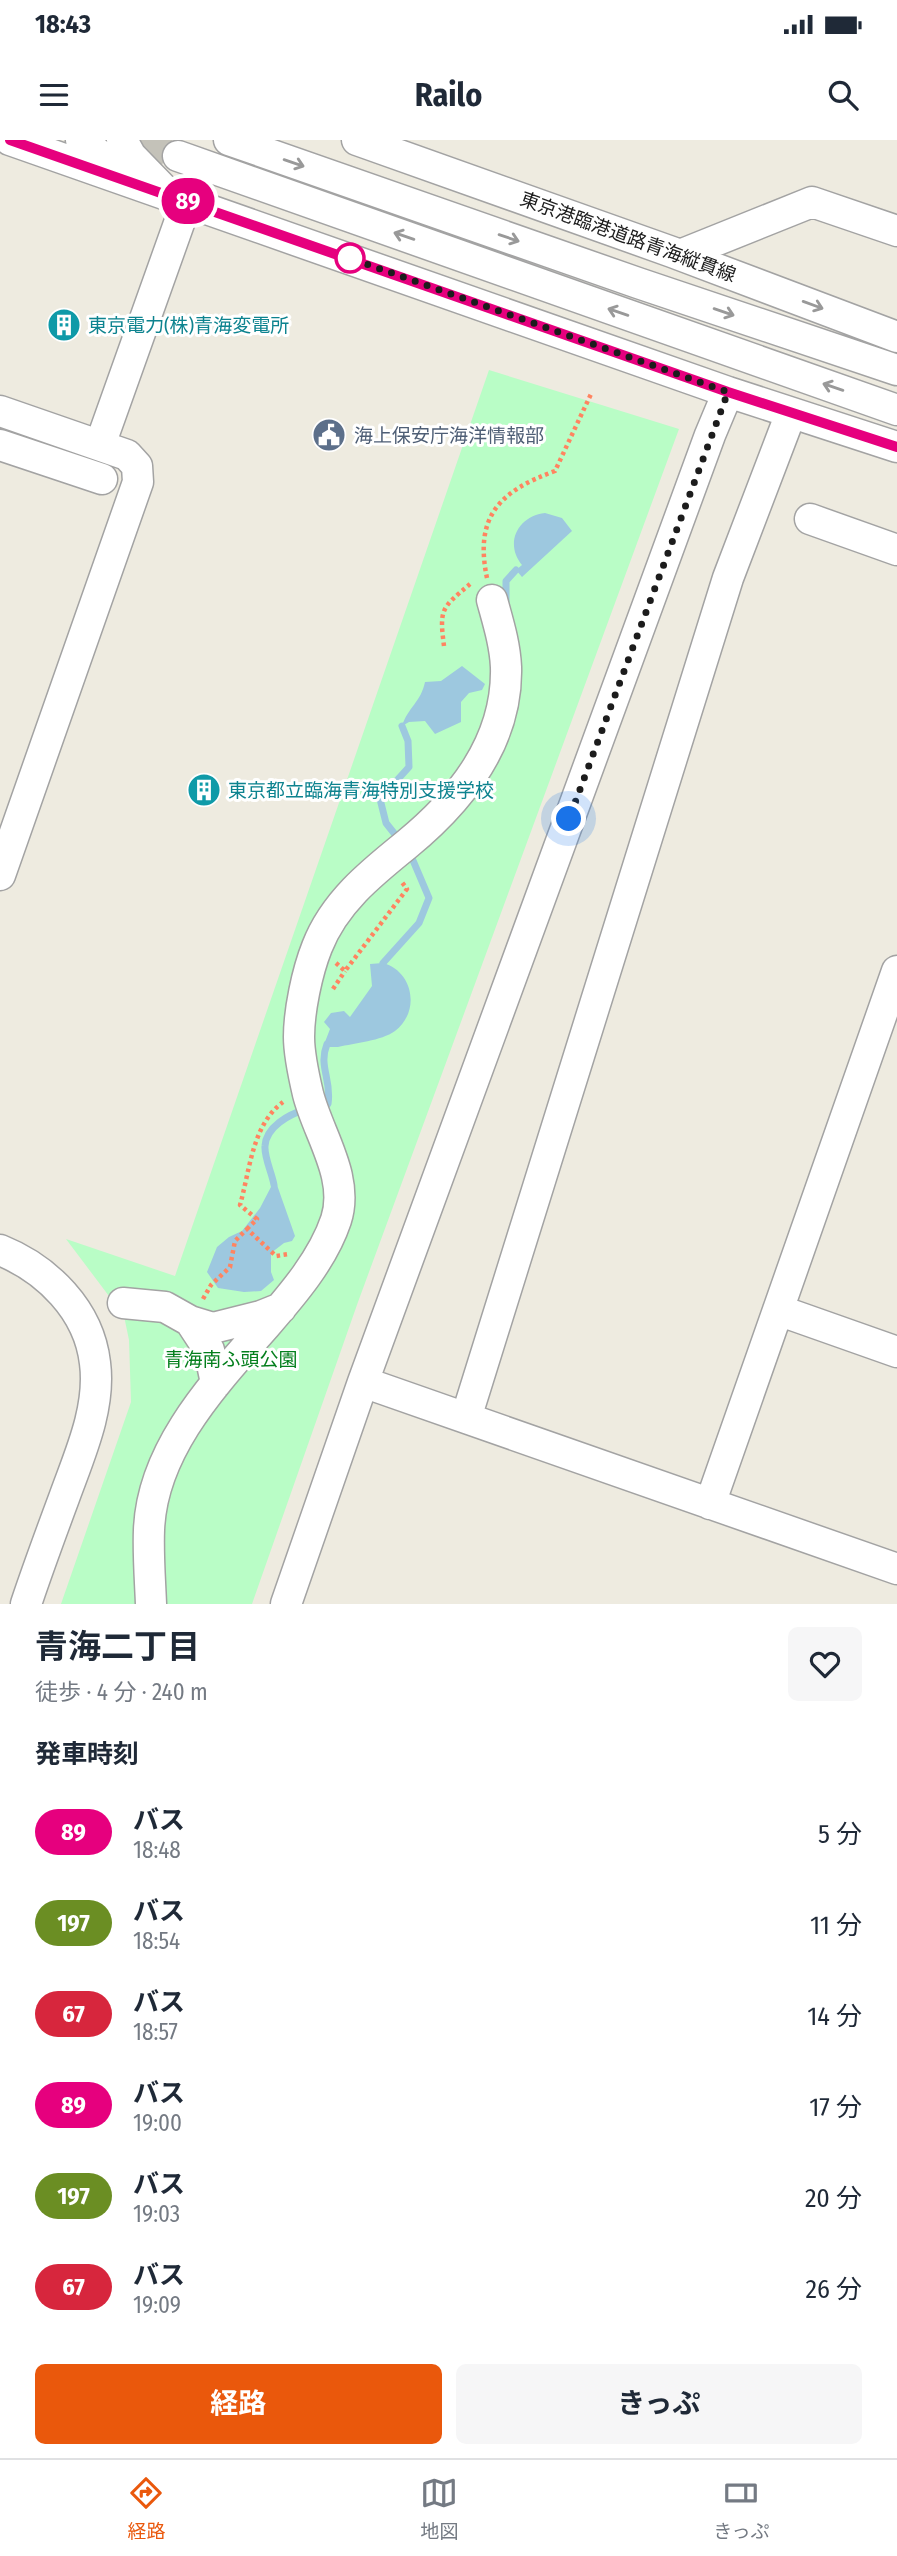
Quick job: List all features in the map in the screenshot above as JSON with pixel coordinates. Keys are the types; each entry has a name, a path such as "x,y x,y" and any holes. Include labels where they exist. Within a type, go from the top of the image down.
{"street":[{"path":"10,140 728,392 897,447"},
{"path":"81,140 132,182"},
{"path":"122,140 131,156 178,198"},
{"path":"229,140 897,370"},
{"name":"東京港臨港道路青海縦貫線","path":"357,140 680,255 897,337"},
{"path":"178,156 897,410"},
{"path":"100,445 178,198"},
{"path":"680,255 812,202 897,231"},
{"path":"286,1604 363,1382 705,448 728,392"},
{"path":"0,411 127,454 137,466 138,482 0,875"},
{"path":"466,1418 728,578 791,413"},
{"path":"0,445 103,479"},
{"path":"810,519 897,550"},
{"path":"151,1604 149,1527 157,1489 171,1449 216,1383 281,1308 319,1255 336,1220 339,1197 333,1163 308,1089 299,1038 306,989 317,947 353,889 417,836 474,775 494,739 506,669 503,641 489,588"},
{"path":"710,1504 897,971"},
{"path":"0,1250 24,1260 42,1273 76,1310 88,1332 95,1364 94,1399 85,1440 26,1604"},
{"path":"123,1303 164,1307 190,1321 213,1328 281,1308"},
{"path":"778,1310 897,1352"},
{"path":"190,1321 209,1350 216,1383"},
{"path":"363,1382 897,1569"}],"path":[{"path":"489,588 482,552 487,522 506,496 533,479 555,471 591,394"},
{"path":"444,646 441,622 445,606 476,579 489,588"},
{"path":"317,947 345,971 407,889 386,861"},
{"path":"211,1285 230,1266 235,1241 257,1219 240,1205 258,1135 274,1109 308,1089"},
{"path":"247,1229 276,1256"}],"green space":[{"name":"青海南ふ頭公園","path":"489,370 679,429 358,1302 252,1604 61,1604 131,1402 129,1340 124,1316 66,1239 175,1276"}],"water":[{"path":"545,513 562,518 572,531 522,577 516,570 522,565 514,548 514,540 527,519"},
{"path":"462,666 485,684 482,690 469,693 461,702 461,722 435,734 425,721 409,722 402,726 421,695 425,682 441,681"},
{"path":"383,963 401,974 410,992 411,1003 403,1023 383,1037 328,1047 325,1042 330,1029 324,1022 331,1013 344,1011 350,1017 372,986 370,964"},
{"path":"272,1185 277,1185 295,1236 292,1241 284,1243 271,1253 274,1280 261,1291 244,1292 218,1288 207,1272 217,1247 242,1231 260,1208"}],"waterway":[{"path":"506,601 506,581 516,570"},
{"path":"401,842 386,823 380,799 409,767 408,741 402,726"},
{"path":"383,963 419,923 429,898 409,851"},
{"path":"320,1106 328,1104 324,1066 327,1044"},
{"path":"274,1185 266,1155 266,1139 279,1122 305,1110"}],"tunnel":[{"path":"140,140 178,156"}],"bus line":[{"name":"89","path":"10,140 728,392 897,447"}],"place":[{"name":"東京電力(株)青海変電所","path":"64,325"},
{"name":"海上保安庁海洋情報部","path":"329,435"},
{"name":"東京都立臨海青海特別支援学校","path":"204,790"}],"route":[{"path":"350,258 341,255 728,392 569,819"}]}
